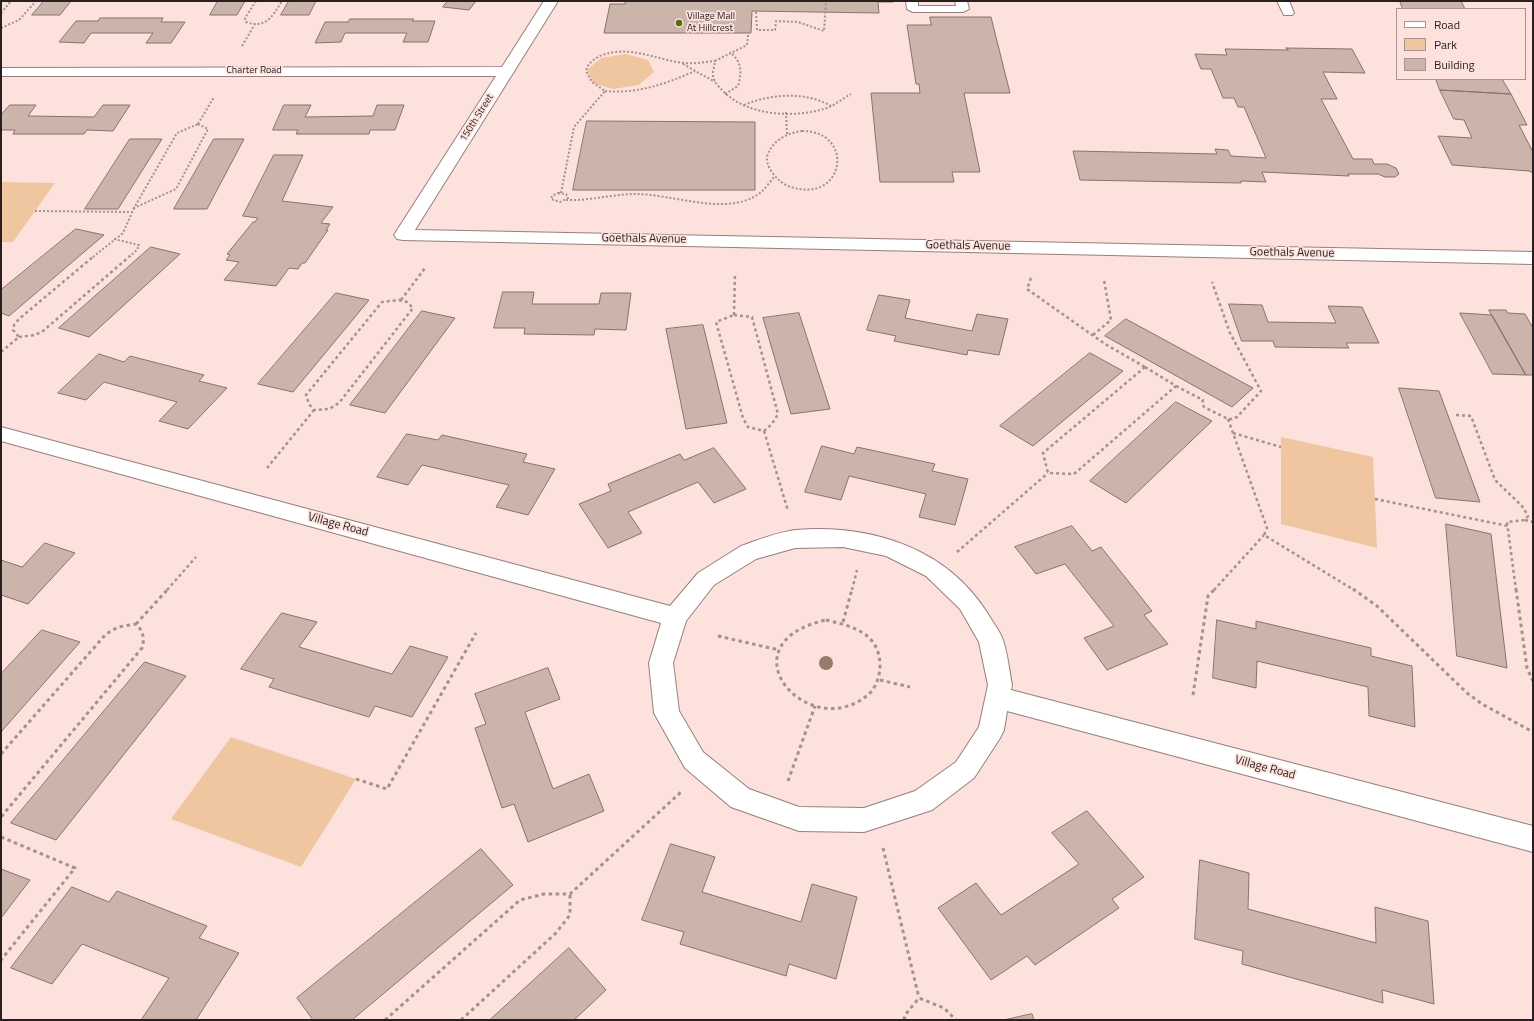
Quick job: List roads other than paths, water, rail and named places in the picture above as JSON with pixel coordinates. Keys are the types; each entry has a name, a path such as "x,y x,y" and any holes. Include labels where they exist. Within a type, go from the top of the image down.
{"street":[{"name":"150th Street","path":"403,235 551,1"},
{"name":"Charter Road","path":"1,72 506,71"},
{"name":"Goethals Avenue","path":"403,235 1533,258"},
{"name":"Village Road","path":"1,434 675,616"},
{"path":"843,538 891,548 934,570 968,602 991,640 1000,685 991,730 965,770 923,801 872,818 864,820 799,819 740,798 694,760 667,713 660,663 675,616 706,579 749,552 795,539 843,538"},
{"name":"Village Road","path":"998,697 1533,839"}],"lane":[{"path":"912,1 913,9 963,9 961,1"},
{"path":"1283,1 1288,13"}],"place":[{"name":"Village Mall At Hillcrest","path":"679,23"}]}
